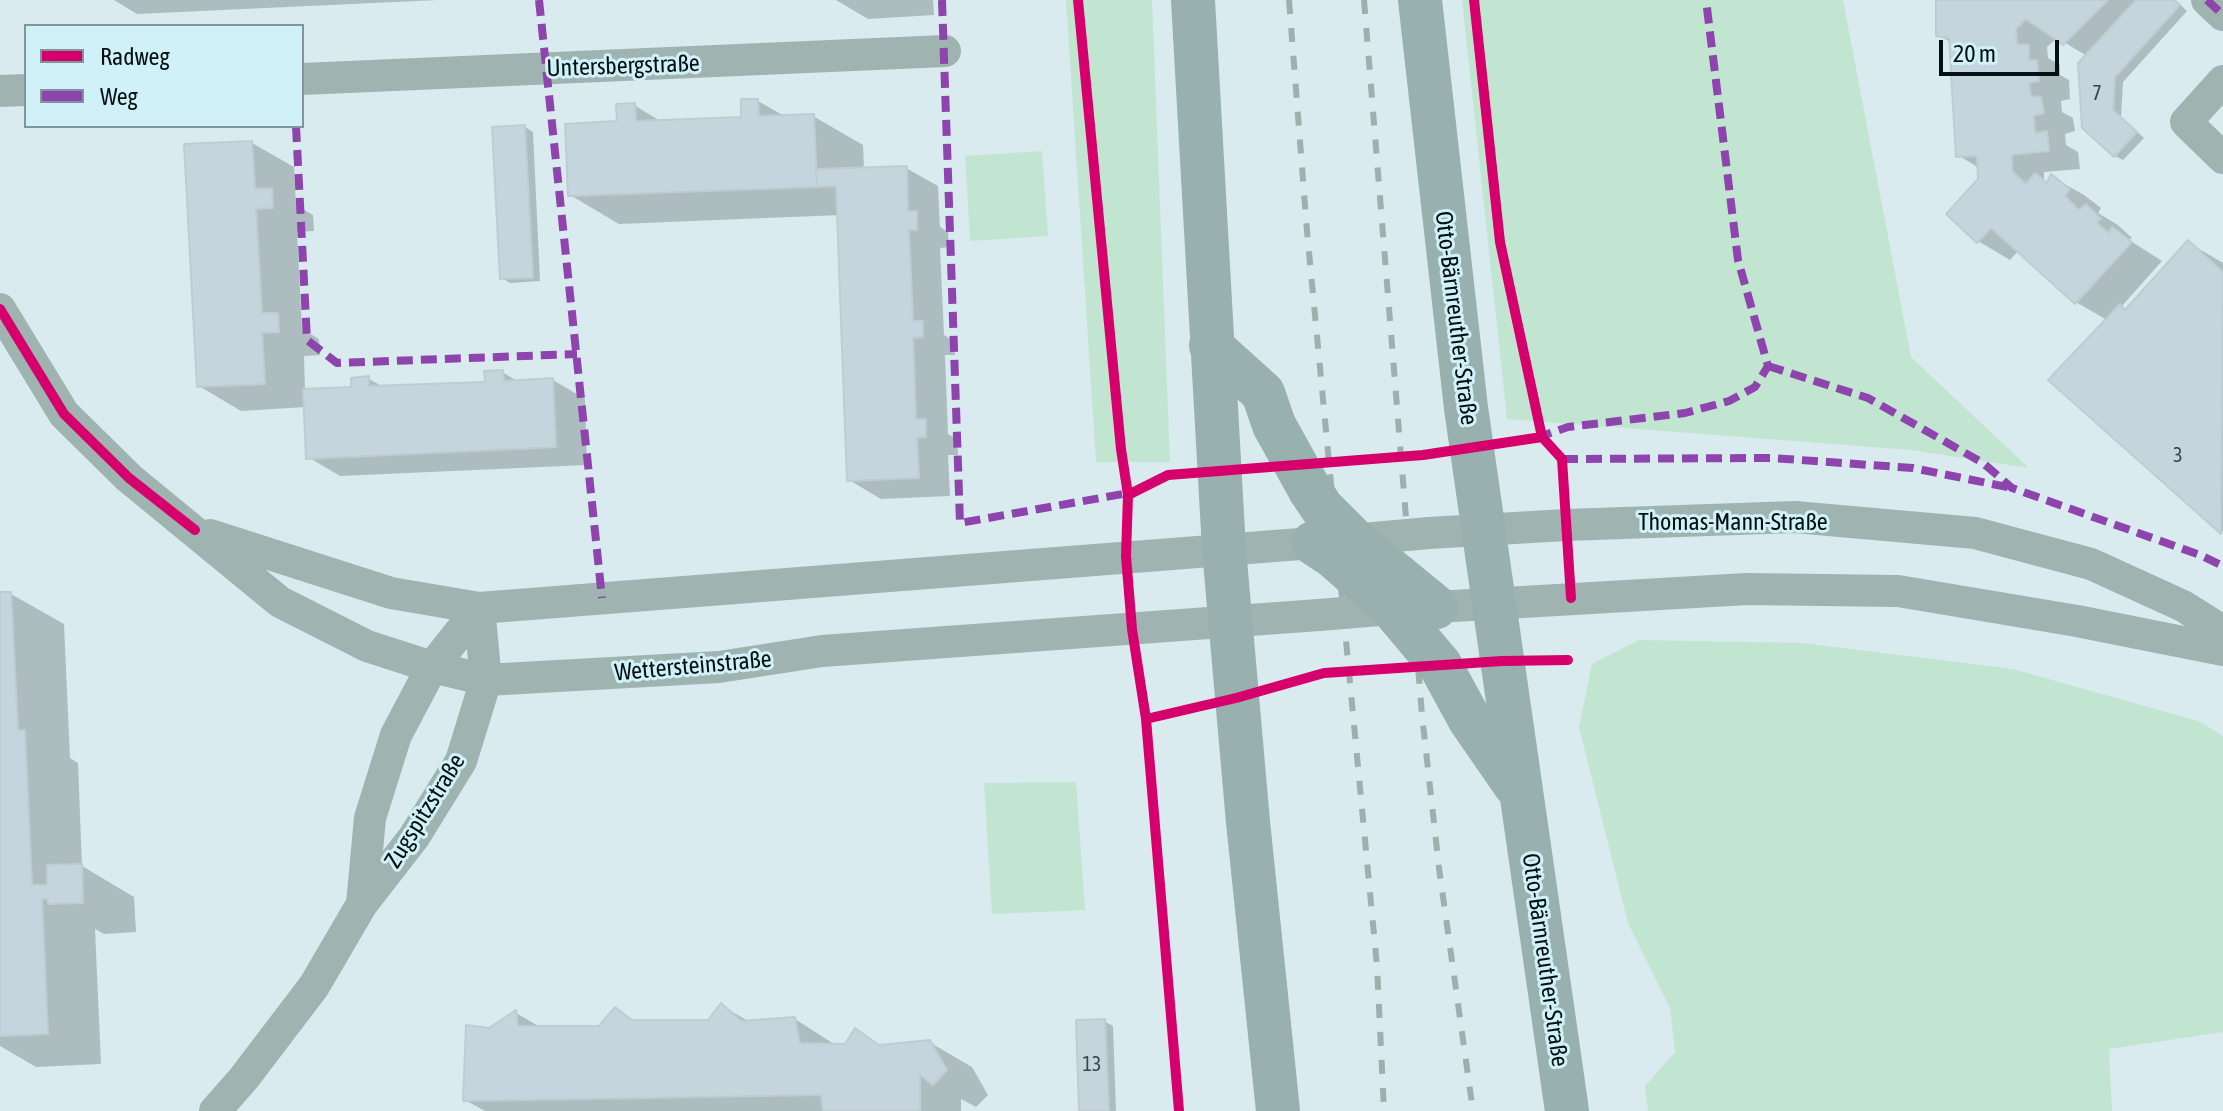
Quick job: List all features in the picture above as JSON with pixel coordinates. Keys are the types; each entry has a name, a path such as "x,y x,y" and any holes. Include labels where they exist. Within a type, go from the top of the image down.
{"main road":[{"path":"1193,0 1224,549 1278,1111"},
{"name":"Otto-Bärnreuther-Straße","path":"1420,0 1442,211 1483,530 1567,1111"},
{"path":"1211,346 1263,393 1274,425 1322,508 1334,542 1334,557 1393,609 1440,665 1470,720 1521,794"},
{"path":"1334,542 1436,607"}],"street":[{"path":"2207,0 2223,15"},
{"name":"Untersbergstraße","path":"304,79 945,51"},
{"path":"2223,81 2186,122 2223,158"},
{"path":"0,91 24,90"},
{"name":"Wettersteinstraße","path":"0,309 64,414 129,478 280,602 367,646 432,667 486,680 719,667 822,651 1230,622"},
{"name":"Thomas-Mann-Straße","path":"1224,549 1429,533 1795,517 1975,533 2091,564 2183,606 2223,631"},
{"name":"Wettersteinstraße","path":"195,530 391,593 479,608 1224,549"},
{"path":"1230,622 1393,609 1747,589 1898,591 2077,621 2223,650"},
{"name":"Zugspitzstraße","path":"362,904 370,818 396,735 432,667 479,608"},
{"name":"Zugspitzstraße","path":"215,1111 314,986 362,904 414,837 461,761 486,680 479,608"}],"green space":[{"path":"1066,0 1152,0 1170,462 1096,462"},
{"path":"1462,0 1843,0 1911,357 2029,468 1911,450 1507,419"},
{"path":"1042,151 1048,236 970,241 965,156"},
{"path":"1639,640 1803,643 2013,669 2198,721 2223,736 2223,1032 2109,1049 2112,1111 1648,1111 1645,1086 1675,1052 1670,1008 1628,923 1579,727 1592,664"},
{"path":"1076,782 1085,910 992,914 984,783"}],"building":[{"path":"1936,0 2108,0 2063,45 2026,19 2016,29 2017,44 2029,45 2029,60 2037,60 2039,81 2029,83 2031,96 2041,97 2044,113 2034,116 2035,133 2047,131 2049,151 2012,155 2012,171 2026,184 2035,173 2047,183 2051,174 2070,189 2065,196 2079,210 2086,204 2101,219 2096,222 2109,233 2112,227 2132,242 2075,304 1991,228 1977,243 1946,214 1978,179 1977,156 1956,157 1949,38 1936,36"},
{"path":"2136,0 2174,0 2180,5 2115,77 2113,110 2137,132 2114,157 2082,128 2078,63"},
{"path":"741,99 758,99 759,116 814,114 817,187 568,196 565,124 617,121 616,104 635,103 636,121 741,117"},
{"path":"525,125 533,278 500,279 492,127"},
{"path":"252,141 255,189 272,188 273,208 256,209 262,313 278,313 279,332 262,333 265,384 197,387 184,144"},
{"path":"907,166 908,211 917,211 917,230 909,230 913,321 923,321 923,337 913,338 916,419 926,419 926,437 917,438 919,478 847,481 836,186 817,187 816,169"},
{"path":"2188,240 2223,272 2221,534 2048,380 2120,304 2125,310"},
{"path":"503,370 504,381 553,378 556,447 306,459 303,389 351,387 351,378 369,376 369,386 485,382 484,371"},
{"path":"0,592 11,592 18,730 25,730 32,885 47,885 47,865 82,864 83,903 48,904 48,899 42,899 48,1034 0,1036"},
{"path":"721,1003 741,1021 795,1017 800,1043 845,1044 855,1028 879,1045 930,1040 947,1070 933,1085 920,1075 920,1111 823,1111 821,1095 463,1101 466,1025 489,1028 516,1010 518,1026 599,1026 615,1007 632,1020 708,1020"},
{"path":"1105,1019 1109,1111 1079,1111 1076,1020"}],"railway":[{"path":"1289,0 1307,231 1377,966 1384,1111"},
{"path":"1364,0 1422,715 1439,868 1473,1111"}],"marked path":[{"path":"539,0 602,598"},
{"path":"942,0 960,523 1134,492"},
{"path":"1536,438 1568,427 1685,413 1729,401 1755,387 1768,366 1738,260 1706,0"},
{"path":"2207,0 2223,15"},
{"path":"296,128 307,340 337,363 577,354"},
{"path":"1768,366 1868,398 1983,463 2012,488 2223,566"},
{"path":"1562,459 1772,458 1913,468 2012,488"}],"cycle path":[{"path":"1078,0 1128,495 1126,556 1132,629 1146,719 1179,1111"},
{"path":"1474,0 1500,242 1542,437 1562,459 1571,598"},
{"path":"0,309 64,414 129,478 195,530"},
{"path":"1128,495 1168,475 1423,455 1542,437"},
{"path":"1146,719 1324,673 1502,661 1568,660"}]}
